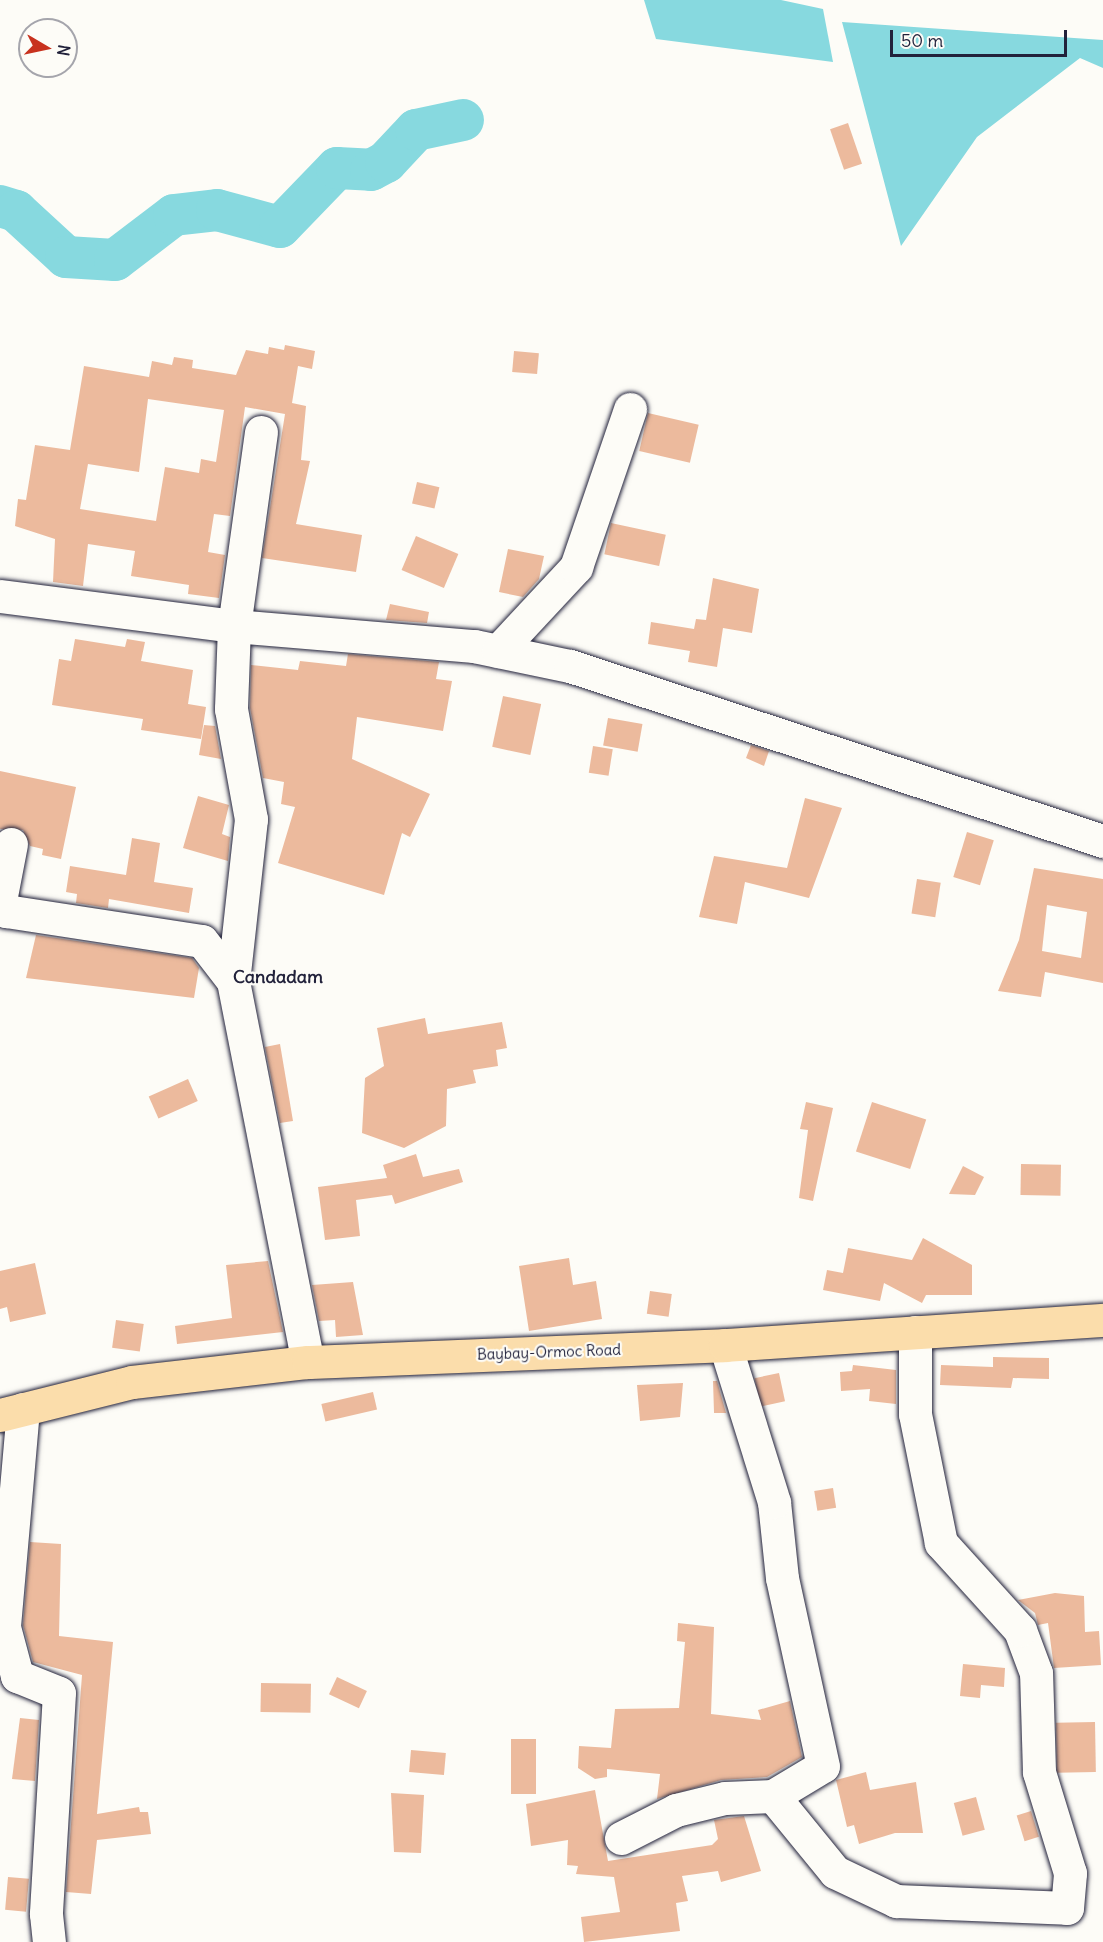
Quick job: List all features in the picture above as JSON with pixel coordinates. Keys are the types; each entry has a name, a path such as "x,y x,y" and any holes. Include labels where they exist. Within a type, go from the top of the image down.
{"highway":[{"name":"Baybay-Ormoc Road","path":"12,1412 132,1382 308,1362 725,1345 1103,1320"}],"street":[{"path":"498,651 576,567 630,409"},
{"path":"261,432 234,626 231,709 251,819 233,981 308,1362"},
{"path":"0,596 234,626 498,651 570,666 1103,841"},
{"path":"11,844 0,901 6,911 202,941 233,981"},
{"path":"773,1796 835,1872 896,1901 1067,1908 1070,1874 1039,1772 1036,1673 1020,1630 942,1543 915,1414 915,1332"},
{"path":"621,1838 676,1810 725,1798 773,1796 823,1766 783,1578 774,1502 725,1345"},
{"path":"12,1412 4,1627 16,1676 59,1693 46,1914 49,1942"}],"water":[{"path":"644,0 781,0 823,9 833,62 656,39"},
{"path":"842,22 1103,40 1103,68 1080,58 977,137 901,246"}],"building":[{"path":"848,123 862,164 844,170 830,129"},
{"path":"285,345 315,351 312,369 298,366 292,403 306,406 301,460 310,461 296,524 362,535 356,572 262,558 285,414 245,407 230,516 214,514 208,552 225,555 219,598 188,594 189,585 131,576 135,551 88,544 83,586 53,582 55,539 15,526 18,499 26,500 35,445 70,450 84,366 149,377 152,361 172,365 174,357 193,360 192,368 236,375 246,350 268,354 269,347 284,350","holes":["148,399 224,410 216,462 201,459 199,473 165,467 156,521 80,509 88,464 139,472"]},
{"path":"514,351 539,353 537,374 512,372"},
{"path":"648,413 699,425 690,463 639,451"},
{"path":"417,482 439,487 434,509 412,503"},
{"path":"611,523 666,535 659,566 604,554"},
{"path":"416,536 458,554 444,588 402,570"},
{"path":"508,549 544,556 539,579 523,597 499,592"},
{"path":"713,578 759,589 752,633 723,628 717,667 688,662 690,651 648,644 651,622 694,629 696,619 706,620"},
{"path":"390,604 429,612 427,623 386,620"},
{"path":"75,639 125,647 127,639 145,642 141,661 193,670 188,704 206,707 201,739 141,730 143,719 52,705 59,659 71,661"},
{"path":"348,654 439,662 436,679 452,681 443,731 357,717 352,759 430,794 410,837 402,833 384,895 278,863 295,807 281,804 284,782 263,778 250,708 251,665 298,670 300,661 346,666"},
{"path":"503,696 541,704 530,755 492,747"},
{"path":"608,718 642,724 638,752 603,746"},
{"path":"204,725 215,726 221,759 199,755"},
{"path":"751,745 769,751 764,766 746,758"},
{"path":"593,746 613,749 609,776 589,773"},
{"path":"0,771 76,787 61,859 42,855 43,849 30,846 23,830 0,829"},
{"path":"198,796 229,805 222,834 230,837 228,861 183,848"},
{"path":"805,798 842,808 809,898 745,882 737,924 699,917 714,856 787,868"},
{"path":"967,832 994,840 980,885 953,877"},
{"path":"132,838 160,843 154,882 193,888 189,913 109,899 108,908 76,903 77,894 66,892 70,866 126,875"},
{"path":"1034,868 1103,879 1103,983 1045,972 1041,997 998,991 1019,940","holes":["1047,905 1087,912 1081,958 1042,951"]},
{"path":"917,879 941,883 935,917 912,914"},
{"path":"36,935 192,958 199,968 194,998 26,978"},
{"path":"425,1018 428,1034 502,1022 507,1048 496,1050 498,1066 473,1070 476,1083 447,1089 446,1126 404,1148 362,1133 365,1078 384,1066 377,1028"},
{"path":"280,1044 293,1121 280,1123 265,1047"},
{"path":"188,1079 198,1101 158,1118 149,1096"},
{"path":"806,1102 833,1108 813,1201 799,1198 808,1130 800,1129"},
{"path":"872,1102 926,1120 910,1169 856,1151"},
{"path":"416,1154 423,1177 459,1169 463,1182 395,1204 392,1195 356,1200 360,1236 325,1240 318,1187 387,1178 383,1165"},
{"path":"1021,1164 1061,1165 1060,1196 1020,1195"},
{"path":"963,1166 984,1177 975,1195 949,1194"},
{"path":"923,1238 972,1265 972,1295 926,1295 922,1303 884,1283 880,1301 823,1290 827,1270 843,1273 848,1248 912,1260"},
{"path":"569,1258 573,1285 596,1281 602,1319 529,1331 519,1266"},
{"path":"268,1261 283,1332 177,1344 175,1326 232,1318 226,1265"},
{"path":"35,1263 46,1314 10,1322 7,1307 0,1309 0,1271"},
{"path":"353,1282 363,1335 336,1337 335,1320 319,1321 312,1285"},
{"path":"650,1291 672,1294 669,1317 647,1314"},
{"path":"116,1320 144,1324 140,1352 112,1348"},
{"path":"993,1357 1049,1358 1049,1379 1013,1378 1011,1388 940,1385 941,1365 993,1367"},
{"path":"853,1365 896,1370 896,1404 869,1401 870,1389 841,1391 840,1372 852,1371"},
{"path":"779,1373 785,1401 761,1407 755,1378"},
{"path":"713,1381 717,1381 726,1413 714,1413"},
{"path":"683,1383 680,1417 640,1421 637,1385"},
{"path":"373,1392 377,1410 325,1421 321,1404"},
{"path":"833,1488 836,1508 817,1511 814,1491"},
{"path":"30,1542 61,1544 59,1636 113,1642 97,1814 139,1807 140,1812 148,1812 151,1834 97,1840 91,1894 66,1892 82,1675 33,1662 23,1625"},
{"path":"1055,1593 1084,1596 1085,1632 1099,1631 1101,1665 1054,1668 1048,1623 1038,1625 1035,1613 1018,1600"},
{"path":"678,1623 714,1627 711,1714 761,1720 758,1710 790,1701 802,1757 767,1777 721,1780 657,1799 660,1774 607,1769 607,1777 595,1779 578,1768 579,1746 611,1748 615,1709 679,1708 685,1642 677,1641"},
{"path":"963,1664 1005,1668 1004,1687 981,1685 980,1698 960,1696"},
{"path":"337,1677 367,1691 359,1708 329,1694"},
{"path":"261,1683 311,1684 310,1713 260,1712"},
{"path":"20,1718 39,1720 35,1781 12,1779"},
{"path":"1095,1722 1096,1772 1057,1773 1056,1723"},
{"path":"511,1739 536,1739 536,1794 511,1794"},
{"path":"411,1750 446,1753 444,1775 409,1772"},
{"path":"866,1772 870,1790 916,1782 923,1833 895,1833 859,1844 854,1825 847,1827 836,1780"},
{"path":"595,1790 608,1861 712,1845 718,1839 714,1820 744,1816 761,1871 721,1882 718,1871 682,1876 688,1901 676,1903 680,1931 584,1942 581,1917 620,1912 614,1877 576,1874 578,1866 567,1865 568,1840 531,1846 526,1804"},
{"path":"391,1793 424,1795 421,1853 394,1852"},
{"path":"976,1797 985,1830 963,1836 954,1803"},
{"path":"1031,1811 1039,1837 1025,1841 1017,1815"},
{"path":"8,1877 29,1879 26,1912 5,1910"}],"waterway":[{"path":"0,206 16,211 66,257 115,260 174,215 217,210 280,227 337,168 371,170 386,162 416,130 463,120"}],"district":[{"name":"Candadam","path":"278,977"}]}
